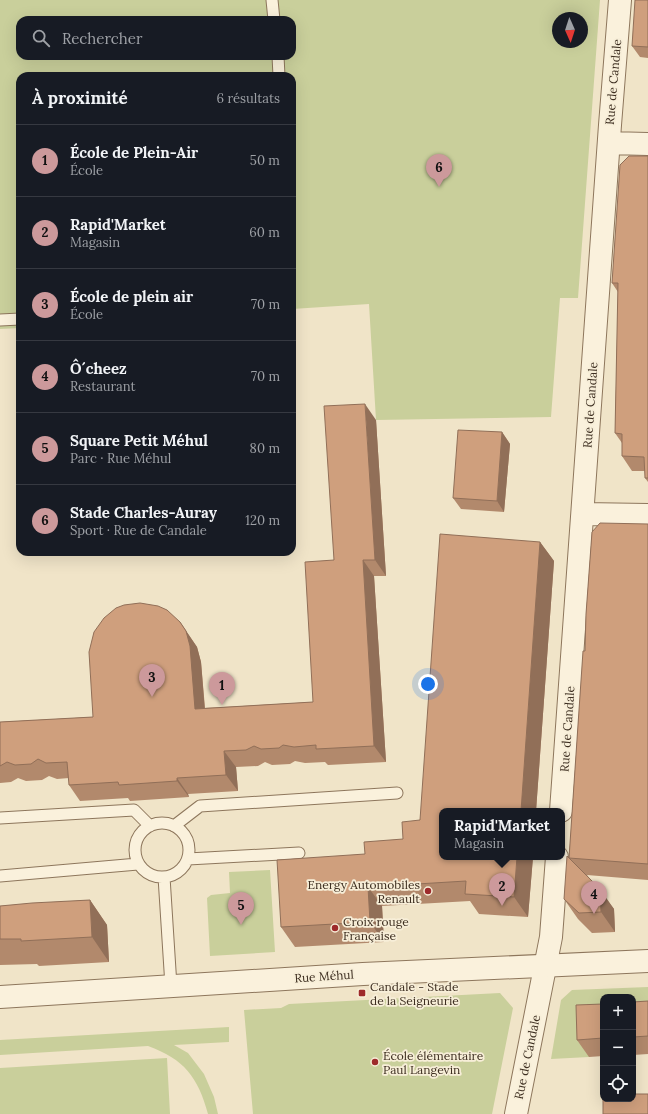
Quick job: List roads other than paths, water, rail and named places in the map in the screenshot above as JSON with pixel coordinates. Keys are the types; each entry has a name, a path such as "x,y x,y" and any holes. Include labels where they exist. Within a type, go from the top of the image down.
{"street":[{"name":"Rue de Candale","path":"561,808 620,0"},
{"path":"609,143 648,144"},
{"path":"583,514 648,515"},
{"name":"Rue de Candale","path":"516,1114 551,937 557,860"},
{"name":"Rue Méhul","path":"0,997 363,974 648,961"}],"lane":[{"path":"272,0 274,16"},
{"path":"278,60 279,72"},
{"path":"0,320 16,319"},
{"path":"174,826 200,806 397,793"},
{"path":"0,818 134,810 150,826"},
{"path":"166,823 174,826 180,830 187,840 189,851 188,859 181,870 176,874 164,877 152,876 142,869 135,857 136,843 139,836 150,826 166,823"},
{"path":"188,859 299,853"},
{"path":"0,876 138,864"},
{"path":"164,877 171,986"}],"place":[{"name":"Stade Charles-Auray","path":"439,187"},
{"name":"École de plein air","path":"152,697"},
{"name":"École de Plein-Air","path":"222,705"},
{"name":"Energy Automobiles Renault","path":"428,891"},
{"name":"Rapid'Market","path":"502,906"},
{"name":"Ô´cheez","path":"594,914"},
{"name":"Square Petit Méhul","path":"241,925"},
{"name":"Croix rouge Française","path":"335,928"},
{"name":"Candale - Stade de la Seigneurie","path":"362,993"},
{"name":"École élémentaire Paul Langevin","path":"375,1062"}]}
